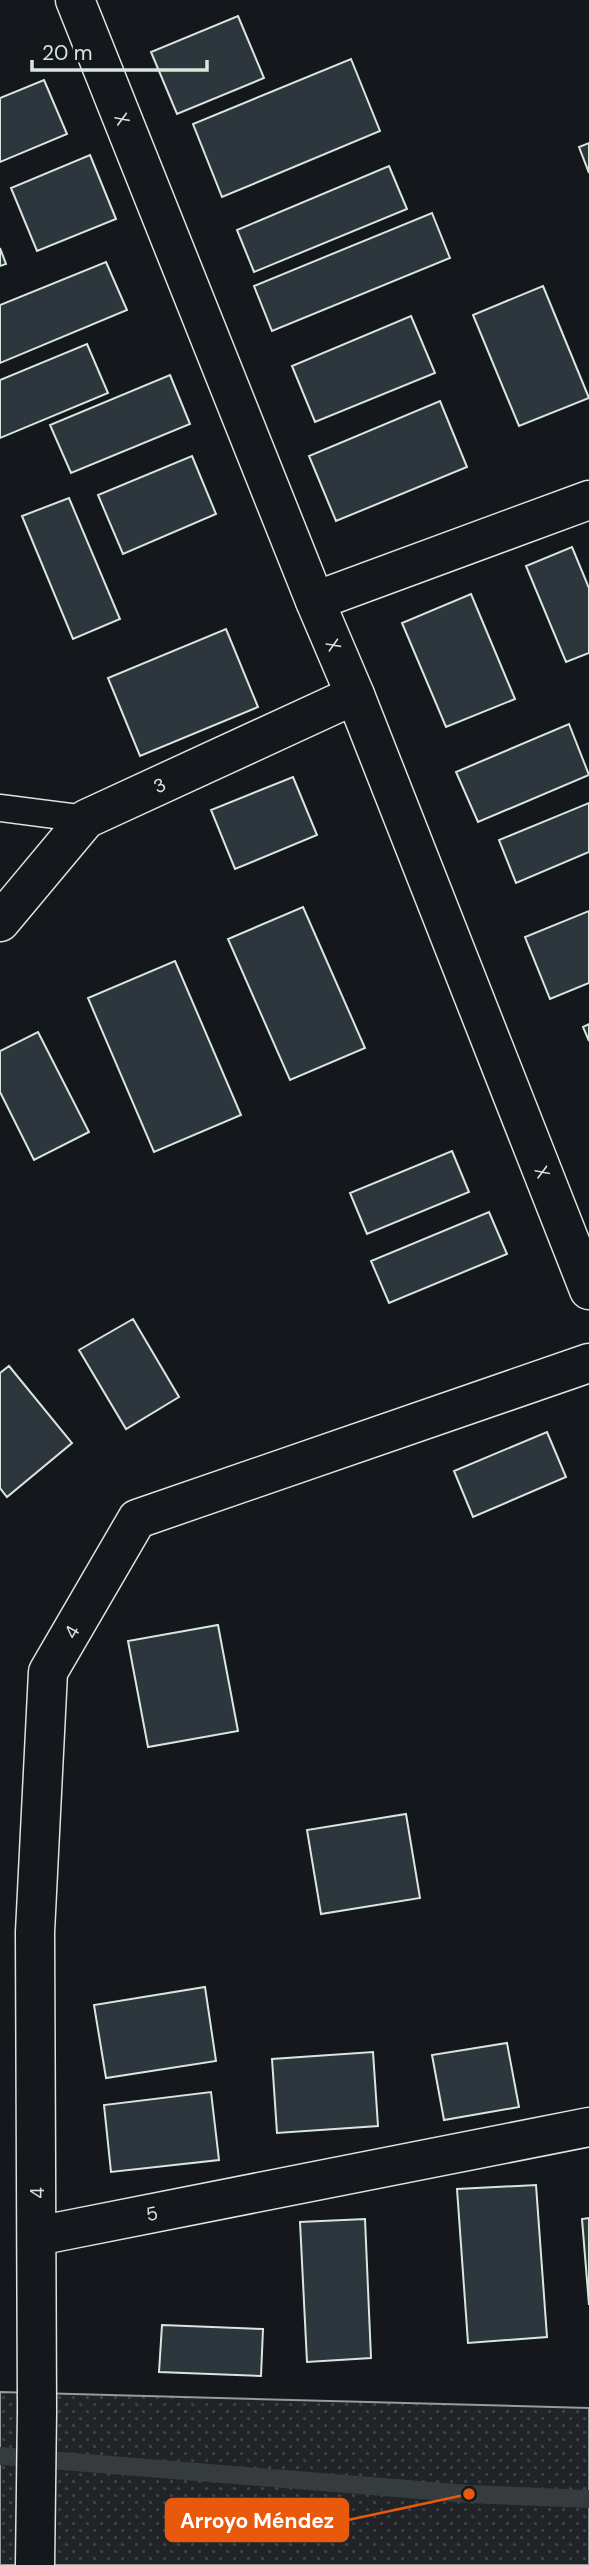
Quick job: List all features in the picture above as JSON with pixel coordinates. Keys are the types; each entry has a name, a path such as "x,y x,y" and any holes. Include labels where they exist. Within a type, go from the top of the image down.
{"street":[{"name":"X","path":"75,0 355,695 589,1290"},
{"path":"315,601 589,500"},
{"name":"3","path":"0,922 86,819 355,695"},
{"name":"4","path":"37,2235 35,1932 48,1672 137,1519 589,1363"},
{"name":"5","path":"37,2235 589,2127"},
{"path":"35,2557 37,2235"}],"lane":[{"path":"0,808 86,819"}],"shaded area":[{"path":"0,2392 589,2408 589,2565 0,2565"}],"building":[{"path":"238,16 264,78 177,114 151,52"},
{"path":"351,59 380,131 222,197 193,124"},
{"path":"44,80 67,134 0,162 0,98"},
{"path":"589,143 589,173 579,147"},
{"path":"90,155 116,219 37,251 11,188"},
{"path":"389,166 407,209 254,272 237,230"},
{"path":"432,213 450,258 272,331 254,286"},
{"path":"0,248 6,264 0,266"},
{"path":"106,262 127,310 0,363 0,305"},
{"path":"543,286 589,398 519,426 473,315"},
{"path":"411,316 435,373 315,422 292,366"},
{"path":"87,344 108,393 0,438 0,380"},
{"path":"170,375 190,424 71,473 50,425"},
{"path":"440,401 467,467 336,521 309,456"},
{"path":"192,456 216,514 123,554 98,495"},
{"path":"69,498 120,619 73,639 22,516"},
{"path":"572,547 589,588 589,653 566,662 526,566"},
{"path":"471,594 515,699 446,727 402,623"},
{"path":"226,629 258,707 140,756 108,678"},
{"path":"569,724 589,775 478,822 456,772"},
{"path":"293,777 317,835 235,869 211,810"},
{"path":"589,803 589,852 516,883 499,840"},
{"path":"303,907 365,1048 290,1080 228,939"},
{"path":"589,911 589,983 550,999 525,937"},
{"path":"175,961 241,1115 154,1152 88,998"},
{"path":"589,1024 589,1041 583,1027"},
{"path":"38,1032 89,1132 34,1160 0,1092 0,1051"},
{"path":"452,1151 469,1192 367,1234 350,1193"},
{"path":"489,1212 507,1254 389,1303 371,1261"},
{"path":"133,1319 179,1397 126,1429 79,1350"},
{"path":"9,1366 72,1443 7,1497 0,1488 0,1373"},
{"path":"547,1432 566,1477 473,1517 454,1471"},
{"path":"218,1625 238,1731 148,1747 128,1641"},
{"path":"406,1814 420,1898 321,1914 307,1830"},
{"path":"205,1987 216,2061 106,2078 94,2005"},
{"path":"507,2043 519,2107 444,2120 432,2055"},
{"path":"373,2052 378,2126 277,2133 272,2059"},
{"path":"211,2092 219,2160 111,2172 104,2105"},
{"path":"536,2185 547,2337 468,2343 457,2189"},
{"path":"589,2218 589,2305 582,2219"},
{"path":"365,2219 371,2358 307,2362 300,2222"},
{"path":"162,2325 263,2329 261,2376 159,2372"}],"waterway":[{"path":"0,2456 469,2494 589,2499"}],"place":[{"name":"Arroyo Méndez","path":"469,2494"}]}
